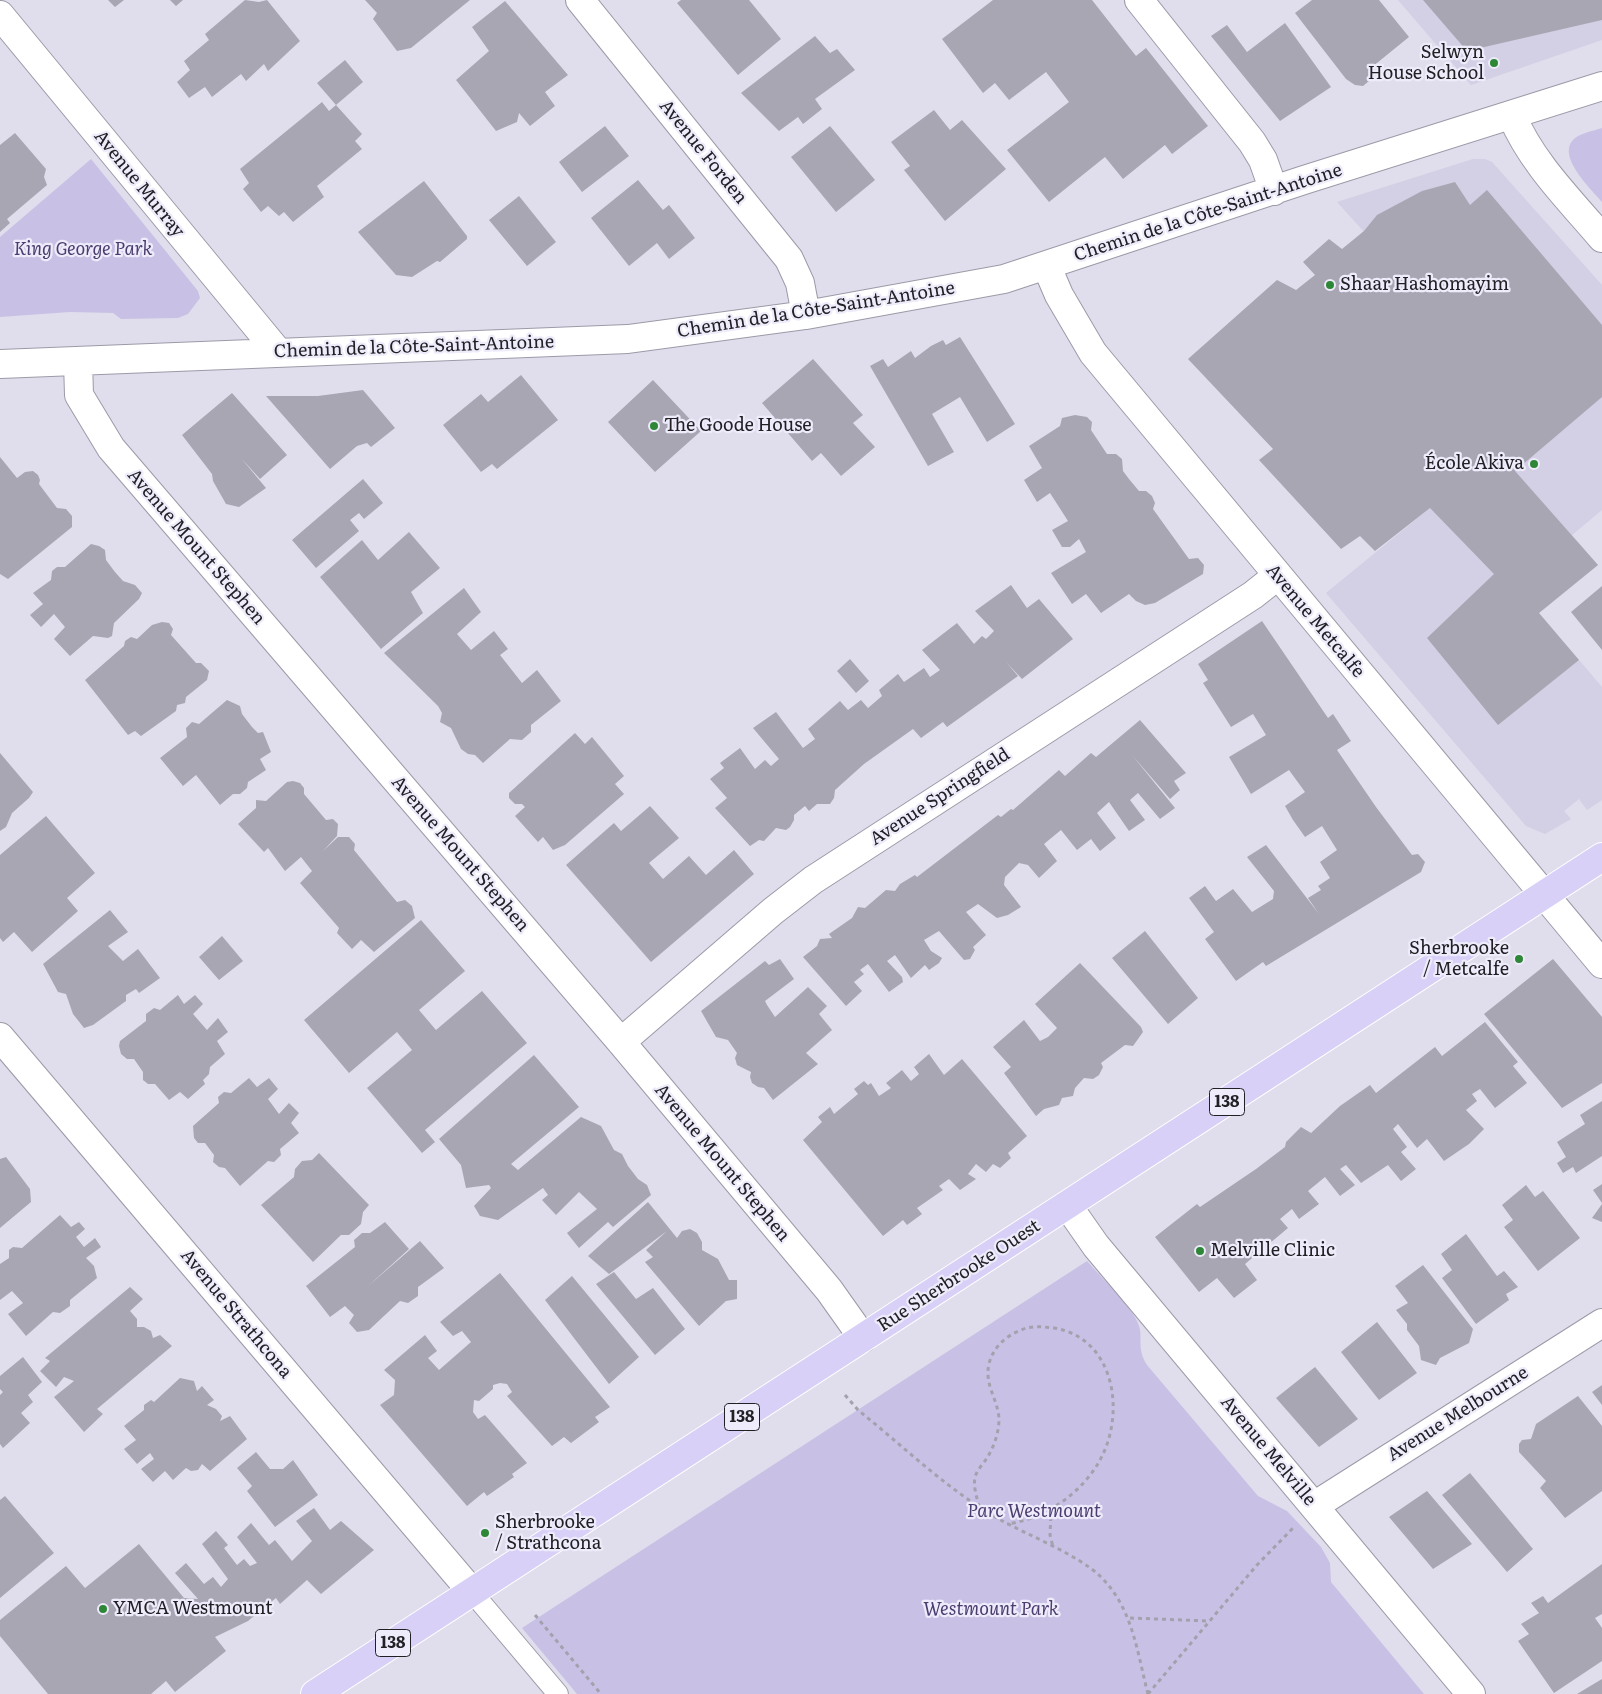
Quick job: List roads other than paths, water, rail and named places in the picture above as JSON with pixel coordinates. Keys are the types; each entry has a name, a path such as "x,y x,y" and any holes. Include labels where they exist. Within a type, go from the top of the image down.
{"main road":[{"name":"Rue Sherbrooke Ouest","path":"315,1694 1602,857"}],"street":[{"name":"Avenue Forden","path":"580,0 789,259 800,283 806,316"},
{"path":"1139,0 1252,142 1263,160 1274,191"},
{"name":"Avenue Murray","path":"0,15 278,352"},
{"name":"Chemin de la Côte-Saint-Antoine","path":"0,364 628,339 806,316 1004,279 1602,86"},
{"path":"1512,116 1524,144 1538,163 1602,238"},
{"name":"Avenue Metcalfe","path":"1047,266 1058,295 1093,353 1602,964"},
{"name":"Avenue Mount Stephen","path":"78,361 79,394 111,448 621,1042 828,1290 863,1338"},
{"name":"Avenue Springfield","path":"621,1042 773,911 813,880 1253,595 1277,576"},
{"name":"Avenue Strathcona","path":"0,1036 472,1592"},
{"name":"Avenue Melville","path":"1068,1206 1096,1246 1306,1514 1471,1694"},
{"name":"Avenue Melbourne","path":"1306,1514 1602,1323"}],"lane":[{"path":"472,1592 550,1691"}],"place":[{"name":"Selwyn House School","path":"1494,63"},
{"name":"Shaar Hashomayim","path":"1330,285"},
{"name":"The Goode House","path":"654,426"},
{"name":"École Akiva","path":"1534,464"},
{"name":"Sherbrooke / Metcalfe","path":"1519,959"},
{"name":"Melville Clinic","path":"1200,1251"},
{"name":"Sherbrooke / Strathcona","path":"485,1533"},
{"name":"YMCA Westmount","path":"103,1609"}],"park label":[{"name":"King George Park","path":"83,250"},
{"name":"Parc Westmount","path":"1034,1512"},
{"name":"Westmount Park","path":"991,1610"}]}
